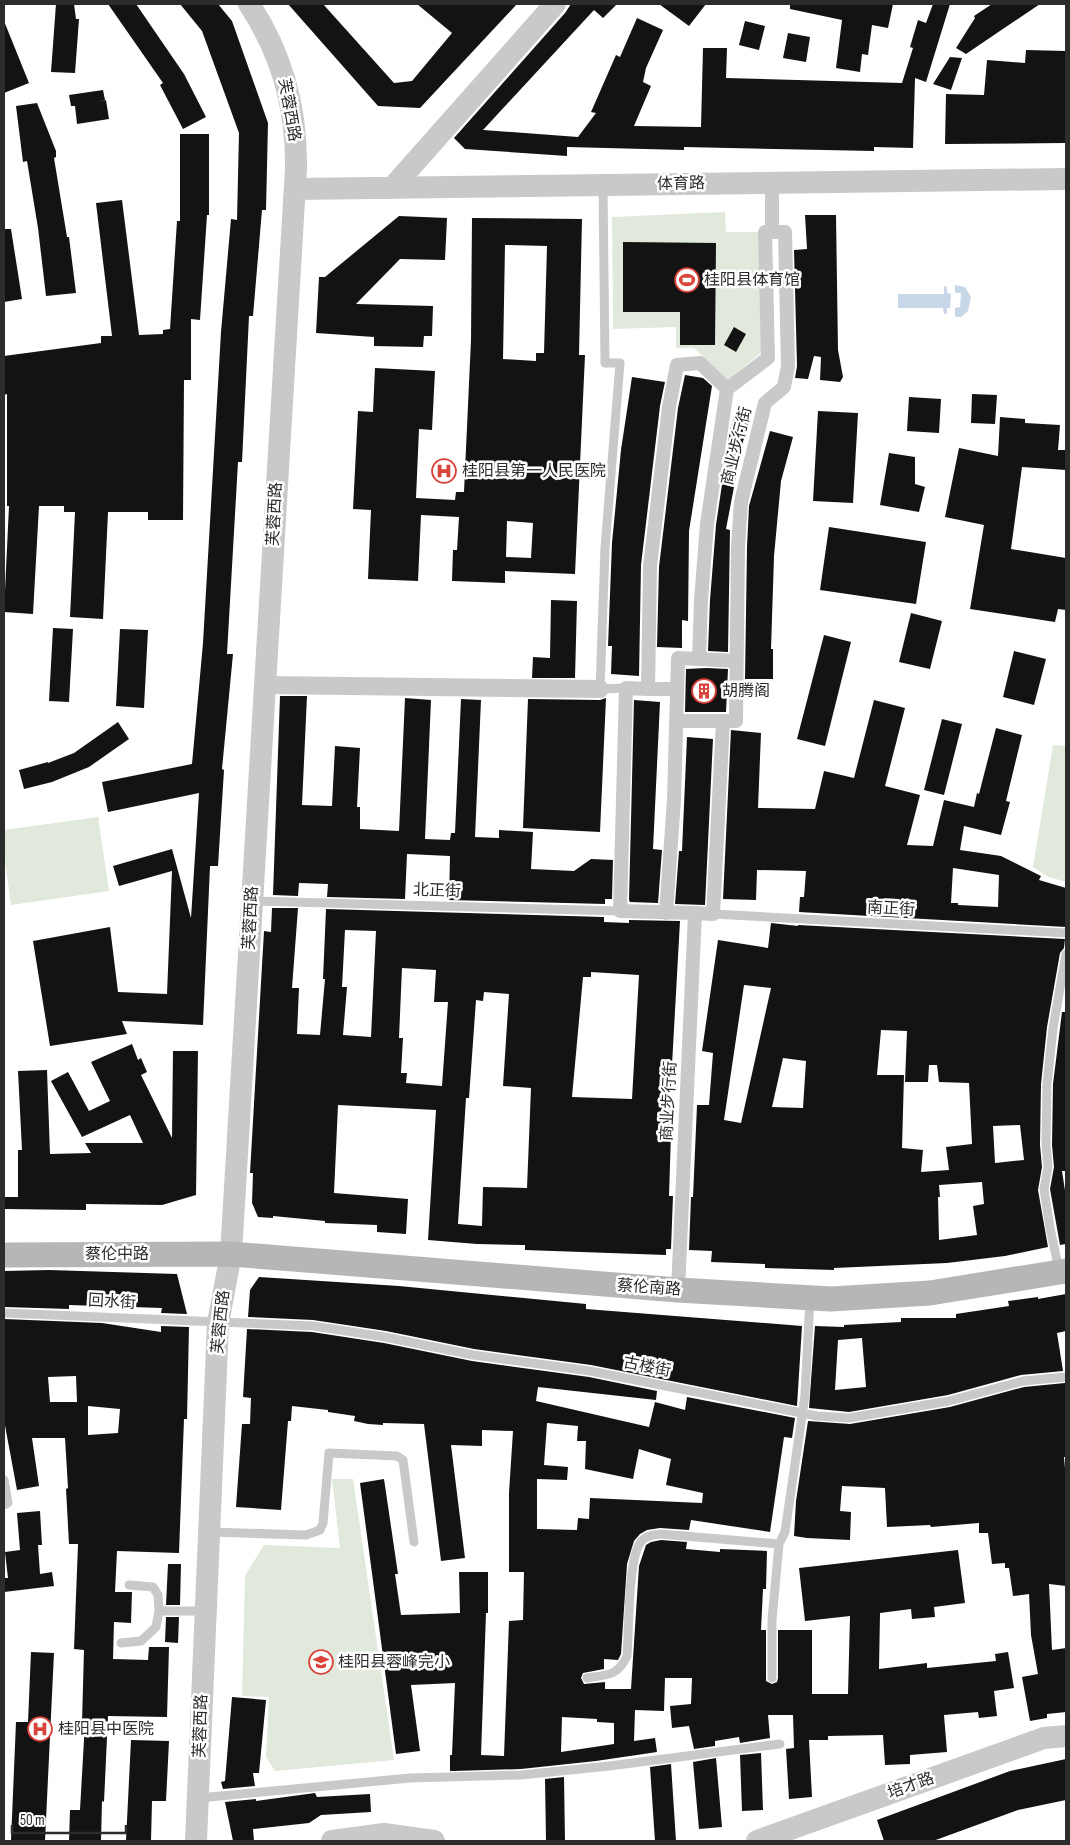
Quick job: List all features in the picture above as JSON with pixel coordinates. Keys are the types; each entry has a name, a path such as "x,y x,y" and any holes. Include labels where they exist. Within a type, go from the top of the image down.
{"main road":[{"name":"蔡伦中路","path":"4,1255 231,1254"},
{"name":"蔡伦南路","path":"231,1254 678,1290 831,1299 930,1294 1063,1272"}],"street":[{"name":"芙蓉西路","path":"196,1841 218,1322 231,1254 295,189 296,147 287,85 272,43 250,4"},
{"path":"392,188 555,4"},
{"name":"体育路","path":"295,189 1066,179"},
{"name":"商业步行街","path":"772,182 772,232"},
{"name":"商业步行街","path":"699,659 706,524 727,389 768,358 765,232 785,232 788,366 784,387 765,403 741,502 738,547 736,721 723,721"},
{"name":"商业步行街","path":"648,689 650,566 669,407 677,365 700,363 727,389"},
{"path":"666,913 674,800 678,658 736,661"},
{"path":"265,685 600,688"},
{"path":"676,721 723,721 713,914 620,911 626,688 677,689"},
{"name":"商业步行街","path":"678,1290 695,913"},
{"name":"培才路","path":"757,1841 1044,1738 1066,1736"},
{"path":"332,1841 384,1834 434,1841"}],"lane":[{"path":"603,186 605,363 620,363 605,548 600,688 626,688"},
{"name":"北正街","path":"252,901 620,911"},
{"name":"南正街","path":"713,914 1066,934"},
{"path":"1063,1272 1050,1228 1044,1189 1048,1167 1046,1145 1047,1084 1050,1050 1066,954"},
{"path":"772,1678 772,1620 779,1544 785,1532 802,1413 810,1298"},
{"name":"回水街","path":"4,1313 218,1322"},
{"name":"古楼街","path":"218,1322 313,1326 473,1355 590,1371 817,1416 849,1418 949,1400 1023,1382 1066,1377"},
{"path":"210,1532 306,1535 320,1530 323,1523 329,1453 397,1456 402,1460 414,1542"},
{"path":"4,1480 8,1503 4,1505"},
{"path":"587,1678 611,1674 622,1666 627,1656 632,1573 635,1555 641,1542 648,1536 661,1534 779,1544"},
{"path":"121,1643 142,1641 156,1627 159,1611 158,1595 153,1587 129,1585"},
{"path":"159,1611 206,1611"},
{"path":"198,1798 410,1778 521,1775 619,1765 780,1744"}],"shaded area":[{"name":"桂阳县体育馆","path":"725,212 726,232 759,232 764,350 727,381 694,348 676,348 676,327 613,329 612,217"},
{"path":"1053,745 1066,746 1066,882 1049,877 1033,867"},
{"path":"98,817 109,891 11,905 4,853 4,830"},
{"path":"332,1479 353,1479 394,1760 275,1771 266,1757 269,1697 242,1696 245,1576 264,1545 340,1548"}],"water":[{"path":"955,285 965,287 971,297 968,311 961,317 955,317 955,308 960,307 961,293 955,293"},
{"path":"944,286 947,287 947,293 951,294 950,308 947,308 947,314 944,314 943,308 898,308 898,294 944,294"}],"building":[{"path":"56,4 74,4 76,19 79,19 75,73 51,72"},
{"path":"108,4 136,4 184,74 206,117 183,129 160,85 163,83"},
{"path":"180,4 218,4 232,21 268,123 266,210 262,210 253,316 249,316 242,462 238,462 227,654 233,654 222,769 224,770 218,866 210,866 203,1025 122,1021 127,1034 50,1046 33,941 110,927 118,992 167,994 172,871 119,886 113,866 172,849 191,918 199,793 108,812 102,782 192,764 203,643 221,332 231,219 237,220 239,133 202,31"},
{"path":"288,4 323,4 394,83 412,81 452,33 417,4 517,4 420,108 378,106"},
{"path":"571,4 617,4 603,18 594,10 483,130 578,137 596,113 591,112 616,55 620,57 637,18 663,30 646,68 643,82 651,86 634,126 701,127 703,48 727,48 726,78 902,83 913,48 910,47 918,20 926,23 933,4 950,4 926,82 915,78 913,148 874,147 874,151 684,147 684,150 567,147 567,156 465,149 454,138"},
{"path":"659,4 706,4 689,26"},
{"path":"790,4 893,4 888,28 872,25 868,55 862,54 860,72 836,68 842,20 790,9"},
{"path":"992,4 1040,4 966,54 956,48 975,18 974,16"},
{"path":"4,21 29,83 4,93"},
{"path":"745,21 765,26 759,50 739,45"},
{"path":"788,33 810,37 806,62 783,58"},
{"path":"1026,50 1066,51 1066,143 945,144 946,94 984,95 987,60 1025,63"},
{"path":"950,57 962,58 951,90 933,84"},
{"path":"103,90 105,100 97,102 106,100 109,119 77,124 75,106 71,106 69,95"},
{"path":"37,103 56,151 56,157 54,158 67,237 69,237 76,293 46,296 38,228 27,161 23,162 16,106"},
{"path":"180,134 209,134 209,215 207,215 200,320 191,319 191,380 184,380 183,520 148,520 148,512 108,512 103,619 70,617 75,512 64,512 64,506 39,506 33,614 4,612 9,506 7,506 7,394 4,395 4,356 101,343 101,336 112,336 96,203 122,200 139,335 163,334 163,330 170,329 177,221 180,221"},
{"path":"805,215 836,215 838,350 843,377 840,382 820,380 821,357 814,356 808,379 795,378 797,366 794,250 807,249"},
{"path":"399,216 447,218 445,260 400,259 356,304 433,306 432,336 424,336 423,347 374,346 374,337 316,333 319,277 325,277"},
{"path":"472,218 582,219 579,355 585,355 575,574 505,571 505,583 452,581 453,550 457,550 459,517 421,515 418,581 368,579 371,510 353,509 358,411 373,412 375,368 435,371 432,430 419,429 416,498 455,500 456,492 464,492 471,340","holes":["505,245 547,246 544,353 536,353 536,361 503,359","507,521 533,523 531,558 506,557"]},
{"path":"4,229 11,229 22,299 4,302"},
{"path":"623,242 716,243 715,345 680,345 680,312 623,312"},
{"path":"734,327 746,334 736,352 724,345"},
{"path":"685,375 703,378 712,386 689,531 688,621 682,620 682,648 657,647 659,567 678,408"},
{"path":"632,377 665,382 660,406 641,565 639,676 611,674 612,646 608,646 612,543 621,450"},
{"path":"972,394 997,395 995,424 971,423"},
{"path":"909,397 941,399 939,433 907,431"},
{"path":"818,411 858,413 853,503 813,501"},
{"path":"735,413 750,418 742,445 726,529 730,530 728,652 708,651 716,525 730,430"},
{"path":"1000,417 1025,419 1025,423 1060,425 1058,450 1066,450 1066,470 1022,467 1011,549 1066,558 1066,610 1058,609 1055,622 970,609 984,525 945,517 959,448 998,456"},
{"path":"770,431 793,437 781,481 774,556 771,649 773,649 773,679 745,679 749,506"},
{"path":"889,453 915,457 915,484 925,487 919,512 880,505"},
{"path":"829,527 926,542 916,604 820,590"},
{"path":"551,600 577,601 575,678 532,678 533,657 550,658"},
{"path":"911,613 942,621 930,669 899,662"},
{"path":"53,628 73,629 69,702 49,701"},
{"path":"120,629 148,630 144,708 116,706"},
{"path":"824,635 851,642 825,746 797,739"},
{"path":"1014,651 1046,659 1034,705 1003,697"},
{"name":"胡腾阁","path":"686,669 728,669 726,712 685,712"},
{"path":"280,696 307,696 302,805 332,806 335,746 360,748 357,807 360,807 360,829 399,831 405,698 431,700 425,839 450,840 451,833 455,833 461,699 481,700 475,837 499,838 499,830 533,832 531,869 574,871 591,859 613,860 612,899 605,899 605,904 449,900 450,856 407,854 405,899 327,897 328,884 299,883 298,896 273,895"},
{"path":"606,698 600,832 523,828 528,699 600,700"},
{"path":"634,700 660,702 653,849 662,850 658,903 630,902 629,900"},
{"path":"874,700 905,708 885,786 920,795 907,845 933,846 944,800 974,807 996,728 1022,735 1006,801 1010,802 1001,835 964,826 960,850 1001,856 1041,876 1039,880 1066,888 1066,927 799,912 800,897 804,897 806,871 757,870 756,900 723,899 731,730 761,733 758,808 815,809 824,771 854,778","holes":["953,868 999,875 998,907 951,903"]},
{"path":"942,719 962,724 944,795 924,790"},
{"path":"118,722 129,739 89,767 52,782 24,789 19,770 48,763 74,753"},
{"path":"687,737 713,739 705,905 675,904 679,851 682,851"},
{"path":"272,908 298,908 292,988 299,988 297,1034 320,1035 325,979 323,979 326,909 604,917 604,922 629,923 629,920 680,921 670,1101 672,1101 669,1196 673,1196 671,1249 666,1249 666,1255 525,1250 525,1245 428,1240 436,1110 338,1105 334,1193 408,1199 406,1234 377,1232 377,1225 325,1223 325,1221 273,1216 273,1218 258,1217 252,1203 253,1173 250,1173 264,931 271,932","holes":["345,930 376,931 371,1037 343,1035 347,987 342,987","402,968 436,970 434,1002 448,1002 442,1086 406,1083 407,1073 401,1073 403,1038 399,1038","591,972 639,975 632,1099 572,1097 583,977 591,977","484,992 509,994 503,1086 531,1088 527,1188 483,1187 482,1226 458,1224 466,1098 469,1098 476,1000 483,1001"]},
{"path":"771,923 798,926 1065,939 1064,948 1060,953 1047,1027 1041,1084 1040,1145 1042,1167 1038,1190 1048,1247 1005,1256 947,1263 834,1268 834,1270 765,1268 765,1264 711,1262 712,1251 689,1250 697,1105 709,1105 713,1053 702,1051 718,940 768,948","holes":["744,985 771,988 741,1123 724,1120","881,1030 907,1031 905,1082 928,1082 929,1065 937,1065 939,1082 969,1083 972,1144 946,1147 949,1170 921,1172 923,1150 902,1148 904,1075 877,1075","783,1058 806,1061 803,1108 772,1107","1020,1125 1024,1160 995,1163 993,1126","982,1182 984,1204 973,1206 977,1235 939,1240 938,1197 940,1197 939,1185"]},
{"path":"1062,1012 1066,1012 1066,1171 1062,1171 1066,1197 1066,1244 1060,1245 1050,1189 1054,1167 1052,1145 1053,1084"},
{"path":"132,1044 138,1060 141,1058 147,1072 141,1075 172,1138 173,1051 198,1051 196,1195 162,1205 86,1204 86,1210 4,1209 4,1197 18,1197 18,1150 22,1150 18,1071 47,1070 50,1154 91,1153 85,1143 143,1143 130,1115 82,1137 51,1081 68,1072 89,1111 110,1101 91,1062"},
{"path":"49,1270 177,1274 187,1314 161,1313 162,1308 69,1305 69,1309 4,1307 4,1271"},
{"path":"259,1277 399,1286 586,1304 586,1309 802,1326 797,1406 591,1365 474,1349 386,1331 313,1320 248,1317 250,1290"},
{"path":"1066,1294 1066,1331 1057,1333 1063,1371 1021,1375 948,1395 849,1412 809,1408 815,1326 844,1327 844,1325 901,1322 901,1318 956,1318 956,1314 1009,1306 1008,1301 1038,1297 1038,1299","holes":["862,1338 866,1387 835,1390 838,1340"]},
{"path":"4,1319 102,1323 161,1332 161,1326 189,1327 187,1419 184,1419 179,1553 117,1551 115,1592 132,1592 131,1623 114,1622 113,1659 148,1660 149,1647 169,1647 167,1717 108,1716 101,1841 69,1841 70,1810 80,1810 85,1722 82,1722 84,1650 74,1649 78,1544 69,1544 65,1438 32,1438 39,1486 17,1490 4,1420","holes":["76,1376 77,1402 50,1402 48,1377","88,1406 120,1409 118,1433 88,1435"]},
{"path":"247,1329 312,1332 384,1343 472,1361 589,1377 657,1391 656,1400 538,1387 536,1401 649,1427 655,1402 685,1410 687,1397 795,1418 792,1438 784,1437 770,1532 691,1520 689,1530 660,1528 647,1530 640,1534 634,1541 627,1564 621,1654 618,1660 604,1659 604,1669 583,1673 581,1678 584,1684 605,1682 605,1689 631,1689 639,1566 646,1545 661,1540 687,1542 686,1549 720,1552 720,1549 767,1551 766,1589 763,1589 761,1630 766,1630 766,1681 772,1684 777,1682 778,1678 778,1630 812,1630 812,1694 848,1694 850,1616 805,1621 799,1568 958,1550 965,1603 934,1607 935,1617 912,1619 911,1609 880,1613 879,1669 927,1663 927,1668 996,1661 995,1654 1008,1652 1014,1688 994,1691 997,1716 979,1718 978,1712 944,1715 947,1752 910,1755 910,1764 885,1765 883,1735 828,1736 828,1740 809,1740 812,1797 789,1799 786,1749 794,1748 793,1715 768,1715 770,1738 740,1743 739,1737 715,1741 715,1746 694,1749 689,1726 672,1728 670,1706 691,1704 692,1678 665,1678 664,1711 635,1710 634,1741 655,1738 657,1752 521,1769 454,1771 450,1771 450,1755 452,1755 455,1683 411,1685 420,1751 396,1754 360,1483 384,1479 398,1574 395,1574 401,1615 460,1613 459,1572 488,1572 488,1613 486,1613 481,1755 504,1756 509,1621 523,1620 524,1572 509,1572 509,1493 513,1431 482,1430 482,1446 451,1445 465,1558 441,1561 424,1424 368,1424 354,1421 355,1416 328,1412 328,1410 292,1406 291,1421 288,1421 281,1510 236,1507 242,1424 250,1424 251,1398 243,1397","holes":["547,1423 578,1426 577,1441 586,1441 585,1469 633,1479 639,1449 671,1459 666,1485 703,1493 702,1503 590,1498 589,1519 578,1518 577,1530 537,1529 537,1479 567,1480 568,1467 544,1465","562,1717 597,1719 597,1722 614,1723 614,1744 561,1752"]},
{"path":"1065,1383 1066,1586 1049,1584 1052,1650 1066,1648 1066,1712 1047,1714 1047,1718 1030,1721 1022,1677 1038,1674 1031,1635 1029,1594 1013,1596 1009,1568 1005,1568 1005,1563 992,1564 988,1533 979,1533 979,1523 931,1527 930,1525 887,1527 885,1488 842,1486 840,1511 851,1512 850,1540 807,1538 794,1536 796,1501 808,1421 850,1424 950,1407 1024,1387"},
{"path":"40,1511 42,1545 38,1545 40,1574 52,1572 54,1586 4,1592 4,1578 8,1578 5,1552 20,1550 17,1513"},
{"path":"168,1564 181,1564 180,1605 166,1605"},
{"path":"166,1617 179,1617 178,1643 165,1642"},
{"path":"31,1652 54,1653 45,1841 11,1841 16,1722 28,1722"},
{"path":"232,1697 266,1700 259,1773 253,1773 255,1786 223,1789 221,1782 225,1781"},
{"path":"131,1740 169,1741 166,1801 152,1801 151,1841 126,1841"},
{"path":"761,1753 763,1810 742,1811 740,1755"},
{"path":"716,1758 722,1827 699,1829 693,1762"},
{"path":"1066,1759 1066,1800 1018,1810 933,1841 884,1841 877,1820 1010,1771"},
{"path":"671,1764 676,1841 655,1841 650,1767"},
{"path":"564,1777 565,1841 546,1841 545,1779"},
{"path":"315,1793 317,1797 370,1794 371,1812 321,1815 309,1823 253,1829 254,1841 233,1841 225,1802 256,1799 256,1801"}],"place":[{"name":"桂阳县体育馆","path":"687,280"},
{"name":"桂阳县第一人民医院","path":"444,471"},
{"name":"胡腾阁","path":"704,691"},
{"name":"桂阳县蓉峰完小","path":"321,1662"},
{"name":"桂阳县中医院","path":"40,1729"}]}
